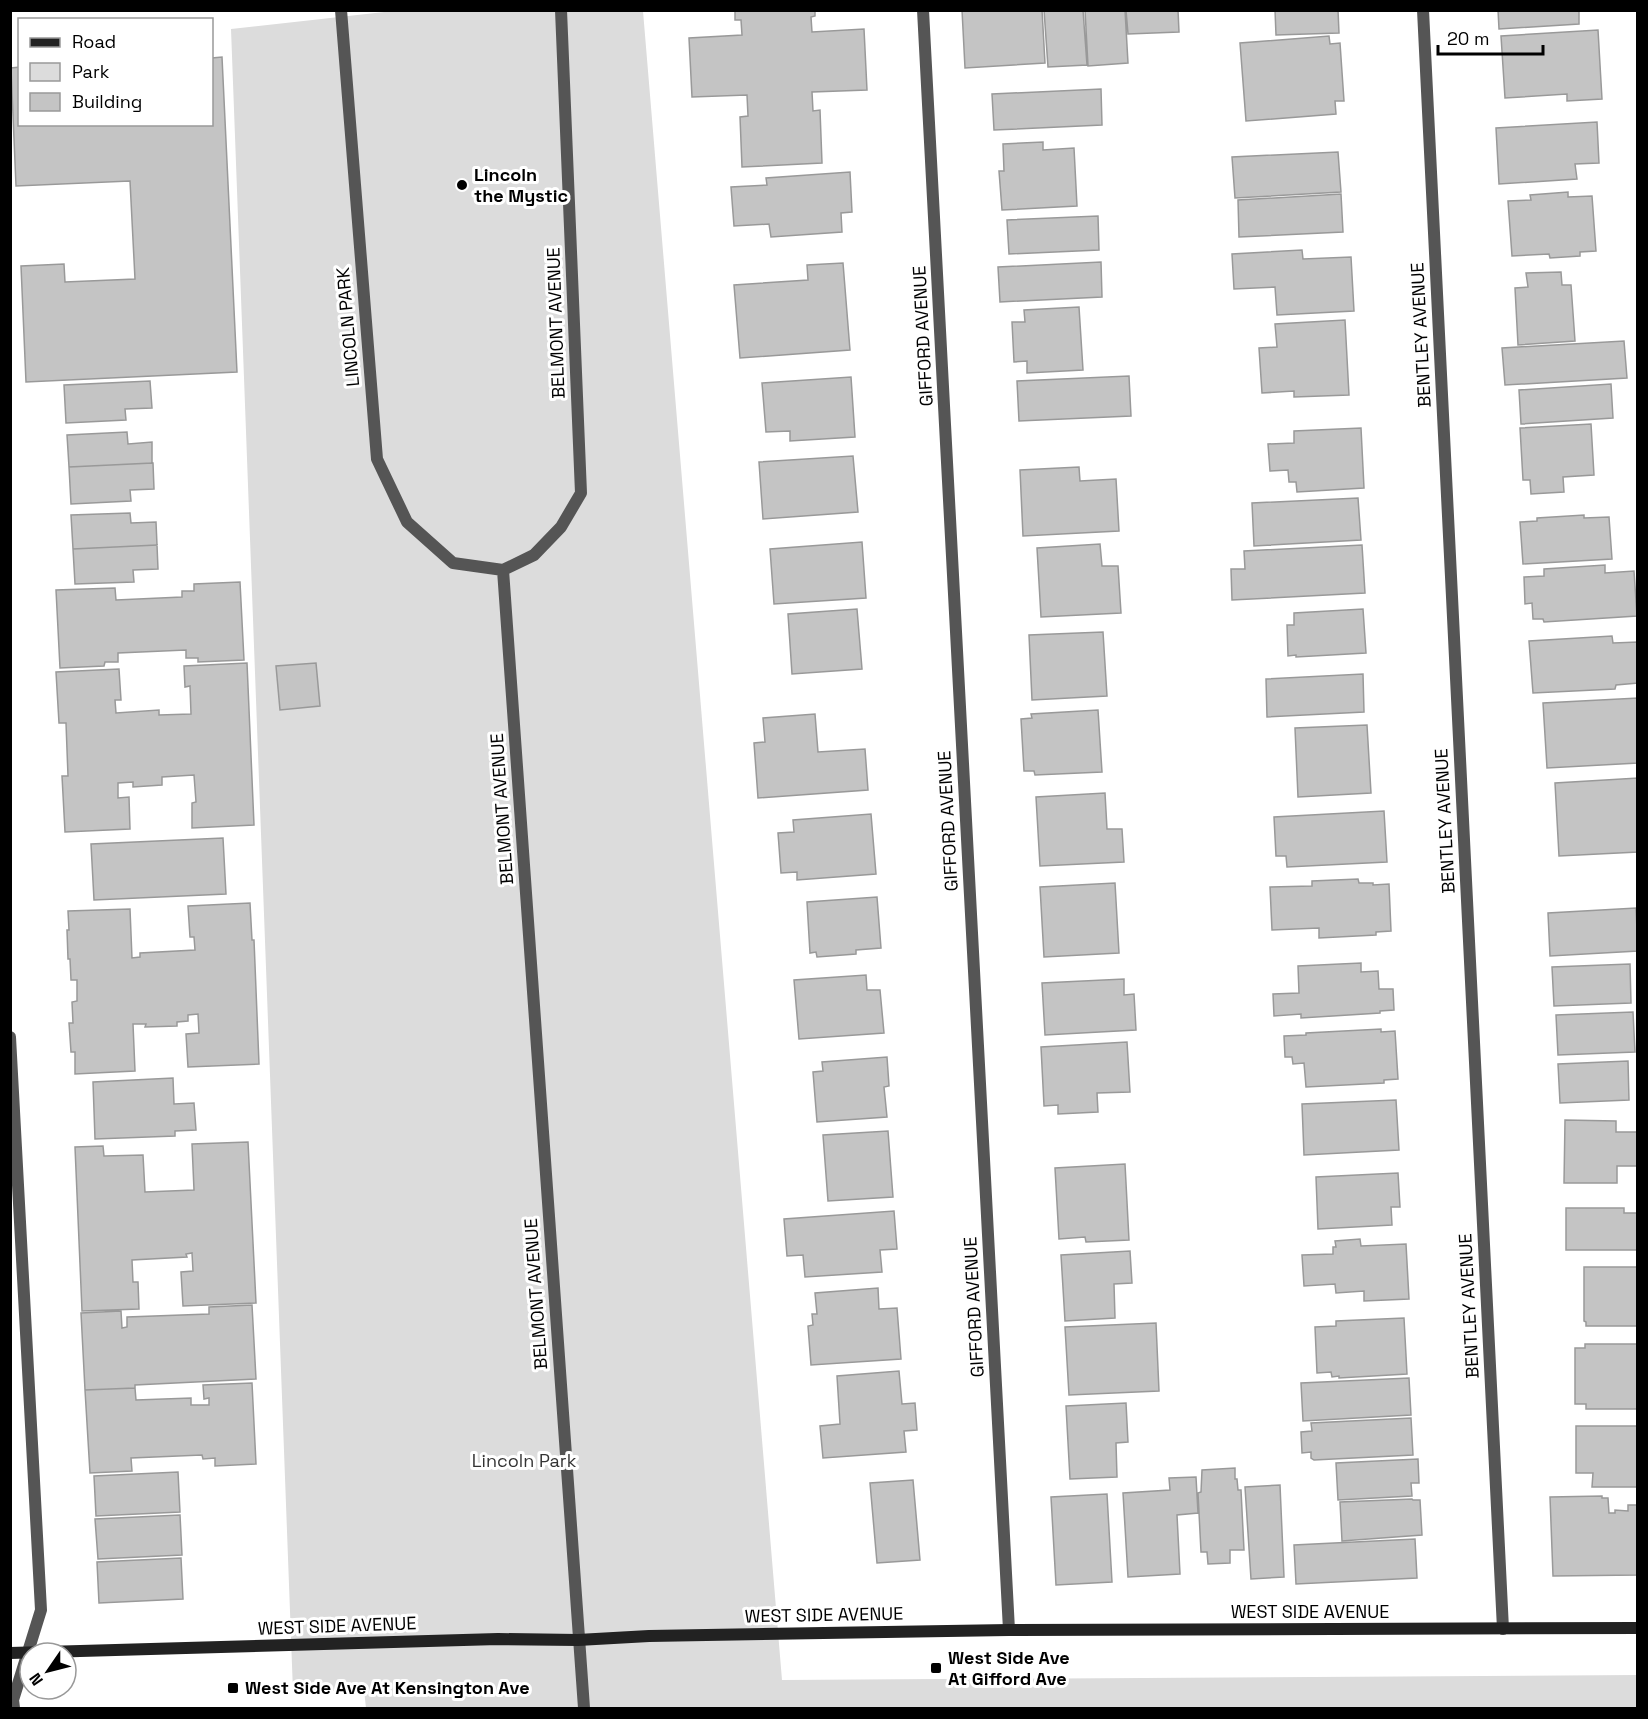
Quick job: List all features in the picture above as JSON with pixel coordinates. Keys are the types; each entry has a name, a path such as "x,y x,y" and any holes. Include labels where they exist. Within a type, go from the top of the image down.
{"main road":[{"name":"WEST SIDE AVENUE","path":"78,1652 498,1639 578,1640 649,1636 1009,1630 1638,1628"}],"street":[{"name":"LINCOLN PARK","path":"341,10 377,459 407,522 453,563 503,570"},
{"name":"BELMONT AVENUE","path":"561,10 581,493 561,526 534,555 503,570 578,1640"},
{"name":"GIFFORD AVENUE","path":"923,10 1009,1630"},
{"name":"BENTLEY AVENUE","path":"1423,10 1503,1629"},
{"path":"10,1037 41,1610 31,1641"},
{"path":"578,1640 584,1708"},
{"path":"14,1708 13,1700 18,1683"}],"green space":[{"name":"Lincoln Park","path":"402,10 643,11 782,1680 1637,1675 1637,1708 366,1708 364,1690 293,1692 231,29"}],"building":[{"path":"735,10 815,10 815,16 811,17 812,32 864,29 867,90 812,92 813,111 820,110 822,163 742,167 740,117 748,116 747,95 692,97 689,38 742,35 741,20 735,20"},
{"path":"962,10 1042,10 1045,63 965,68"},
{"path":"1044,10 1083,10 1087,65 1048,67"},
{"path":"1085,10 1125,10 1128,63 1088,66"},
{"path":"1126,10 1178,10 1179,32 1128,34"},
{"path":"1275,10 1338,10 1339,33 1276,35"},
{"path":"1498,10 1579,10 1579,24 1499,29"},
{"path":"1598,30 1602,99 1567,101 1567,94 1505,98 1501,36"},
{"path":"1329,36 1330,44 1340,43 1344,101 1335,101 1336,114 1246,121 1240,43"},
{"path":"222,57 237,372 26,382 21,266 64,264 65,282 135,279 130,181 16,186 11,68 18,67 18,126 213,126 213,58"},
{"path":"1101,89 1102,125 994,130 992,94"},
{"path":"1597,122 1599,163 1575,164 1577,179 1499,184 1496,128"},
{"path":"1043,142 1043,150 1074,148 1077,206 1002,210 999,171 1004,171 1003,144"},
{"path":"1338,152 1341,192 1235,198 1232,157"},
{"path":"850,172 852,212 841,213 842,232 771,237 769,224 734,226 731,187 767,185 766,178"},
{"path":"1568,192 1568,197 1592,196 1596,251 1580,252 1580,256 1550,258 1549,254 1512,256 1508,201 1531,200 1530,195"},
{"path":"1341,194 1343,232 1239,237 1238,200"},
{"path":"1098,216 1099,250 1009,254 1007,220"},
{"path":"1302,250 1303,259 1351,257 1354,311 1277,315 1275,287 1234,289 1232,254"},
{"path":"1101,262 1102,297 1000,302 998,267"},
{"path":"843,263 850,350 740,358 734,285 808,280 807,265"},
{"path":"1561,272 1562,285 1571,285 1575,341 1518,345 1515,288 1528,287 1526,273"},
{"path":"1079,307 1083,370 1027,373 1027,361 1014,362 1012,322 1025,322 1024,310"},
{"path":"1345,320 1349,395 1294,397 1294,391 1262,393 1259,348 1277,347 1275,324"},
{"path":"1624,341 1627,378 1505,385 1502,348"},
{"path":"1129,376 1131,416 1019,421 1017,381"},
{"path":"851,377 855,437 790,441 790,431 766,432 762,383"},
{"path":"150,381 152,408 125,409 126,420 66,423 64,385"},
{"path":"1611,384 1613,418 1521,424 1519,390"},
{"path":"1591,424 1594,475 1563,477 1564,492 1531,494 1530,480 1523,480 1520,428"},
{"path":"1361,428 1364,488 1297,492 1296,482 1289,482 1288,470 1270,471 1268,444 1294,443 1294,431"},
{"path":"127,432 128,444 152,442 152,463 69,467 67,435"},
{"path":"853,456 858,512 763,519 759,462"},
{"path":"153,463 154,489 130,490 131,501 71,504 69,467"},
{"path":"1079,467 1080,481 1116,479 1119,531 1023,536 1020,470"},
{"path":"1358,498 1361,540 1254,546 1252,503"},
{"path":"130,513 131,523 156,522 157,545 73,549 71,515"},
{"path":"1584,515 1584,518 1609,517 1612,559 1523,564 1520,522 1537,521 1537,518"},
{"path":"862,542 866,598 774,604 770,549"},
{"path":"1100,544 1102,566 1118,566 1121,613 1041,617 1037,548"},
{"path":"157,545 158,569 133,570 134,582 75,584 73,549"},
{"path":"1362,545 1365,593 1232,600 1231,569 1245,569 1244,551"},
{"path":"1605,565 1605,573 1634,571 1637,616 1544,622 1543,619 1533,619 1532,603 1525,604 1524,577 1544,576 1544,569"},
{"path":"240,582 244,660 198,662 198,658 186,658 186,650 118,653 118,662 105,662 104,666 60,668 56,590 115,588 116,600 182,597 182,591 194,591 194,584"},
{"path":"857,609 862,669 792,674 788,614"},
{"path":"1363,609 1366,653 1288,656 1287,625 1294,625 1294,613"},
{"path":"1103,632 1107,696 1032,700 1029,635"},
{"path":"1612,636 1613,643 1638,642 1638,683 1616,685 1615,689 1533,693 1529,641"},
{"path":"247,663 254,825 192,828 192,803 196,802 194,775 162,777 162,785 133,787 133,782 118,783 118,798 129,797 130,829 65,832 62,776 68,776 66,723 59,723 56,672 119,669 121,700 115,700 116,713 159,710 159,715 191,714 190,686 185,687 184,666"},
{"path":"316,663 320,706 280,710 276,666"},
{"path":"1363,674 1364,712 1267,717 1266,679"},
{"path":"1638,698 1638,763 1547,768 1543,703"},
{"path":"1098,710 1102,772 1035,775 1034,771 1024,771 1021,719 1032,718 1031,714"},
{"path":"815,714 818,752 865,749 868,790 758,798 754,743 765,742 763,718"},
{"path":"1367,725 1371,793 1298,797 1295,728"},
{"path":"1638,778 1638,852 1559,856 1555,783"},
{"path":"1105,793 1107,829 1122,829 1124,862 1040,866 1036,797"},
{"path":"1384,811 1387,862 1287,867 1286,856 1276,856 1274,817"},
{"path":"871,814 876,874 797,880 797,872 781,873 778,833 794,832 793,820"},
{"path":"223,838 226,894 94,900 91,844"},
{"path":"1358,879 1359,883 1389,884 1391,931 1376,932 1376,935 1319,938 1319,928 1272,930 1270,887 1312,886 1312,881"},
{"path":"1115,883 1119,953 1044,957 1040,887"},
{"path":"877,897 881,948 856,950 856,954 817,957 816,952 810,953 807,902"},
{"path":"250,903 252,940 254,940 259,1064 188,1067 186,1034 199,1033 198,1014 188,1015 188,1021 177,1022 177,1026 145,1027 146,1024 133,1024 135,1071 75,1074 75,1052 71,1052 69,1023 73,1023 72,1002 77,1001 77,980 71,980 70,959 68,959 68,911 130,909 132,958 140,957 140,953 195,950 194,937 190,937 188,906"},
{"path":"1636,908 1638,951 1550,956 1548,913"},
{"path":"1361,963 1361,972 1378,971 1379,989 1393,989 1394,1010 1301,1018 1301,1014 1274,1016 1273,994 1299,993 1298,966"},
{"path":"1630,964 1631,1003 1554,1006 1552,967"},
{"path":"866,975 867,990 880,990 884,1033 799,1039 794,980"},
{"path":"1124,979 1124,995 1134,994 1136,1030 1045,1035 1042,983"},
{"path":"1633,1012 1635,1052 1558,1055 1556,1015"},
{"path":"1381,1029 1381,1032 1395,1031 1398,1079 1384,1080 1384,1083 1306,1087 1304,1063 1293,1064 1292,1057 1285,1057 1284,1036"},
{"path":"1127,1042 1130,1092 1097,1093 1098,1112 1058,1114 1058,1105 1044,1106 1041,1047"},
{"path":"887,1057 889,1086 884,1087 887,1117 817,1122 813,1072 823,1071 822,1062"},
{"path":"1628,1061 1629,1100 1560,1103 1558,1064"},
{"path":"173,1078 174,1104 194,1103 196,1130 175,1131 175,1136 95,1139 93,1082"},
{"path":"1396,1100 1399,1150 1304,1155 1302,1104"},
{"path":"1565,1120 1616,1121 1616,1132 1638,1132 1638,1166 1617,1166 1617,1183 1564,1183"},
{"path":"888,1131 893,1197 828,1201 823,1135"},
{"path":"248,1142 256,1303 183,1306 181,1272 193,1271 192,1253 186,1254 187,1257 132,1260 133,1282 138,1282 139,1309 82,1311 75,1147 103,1146 104,1156 143,1155 145,1192 194,1190 192,1144"},
{"path":"1125,1164 1129,1240 1086,1242 1085,1237 1059,1239 1055,1168"},
{"path":"1398,1173 1400,1207 1391,1207 1392,1225 1318,1229 1316,1177"},
{"path":"1566,1208 1624,1208 1624,1213 1638,1213 1638,1250 1566,1250"},
{"path":"894,1211 897,1249 880,1250 882,1272 805,1277 803,1255 787,1256 784,1219"},
{"path":"1360,1239 1361,1246 1406,1244 1409,1299 1364,1301 1364,1291 1336,1293 1335,1284 1304,1286 1302,1255 1333,1254 1333,1247 1336,1247 1335,1241"},
{"path":"1130,1251 1132,1283 1114,1284 1115,1318 1065,1321 1061,1255"},
{"path":"1584,1267 1638,1267 1638,1326 1586,1326 1584,1321"},
{"path":"878,1288 879,1309 897,1308 901,1359 811,1365 808,1326 813,1325 812,1314 817,1314 815,1293"},
{"path":"252,1305 256,1379 85,1390 81,1313 121,1311 122,1328 127,1327 127,1317 209,1314 209,1307"},
{"path":"1404,1318 1407,1374 1339,1378 1339,1376 1332,1377 1331,1372 1317,1373 1315,1327 1336,1326 1336,1321"},
{"path":"1156,1323 1159,1391 1069,1395 1065,1327"},
{"path":"1585,1344 1638,1344 1638,1409 1586,1409 1586,1404 1575,1404 1575,1348 1585,1348"},
{"path":"899,1371 902,1404 915,1403 917,1430 904,1431 906,1452 823,1458 820,1426 840,1424 837,1376"},
{"path":"1409,1378 1411,1415 1303,1421 1301,1383"},
{"path":"252,1383 256,1464 215,1466 215,1458 203,1459 202,1455 131,1458 132,1471 90,1473 85,1390 135,1388 136,1400 191,1398 191,1405 209,1405 209,1398 204,1399 203,1385"},
{"path":"1126,1403 1128,1442 1116,1443 1117,1477 1070,1479 1066,1406"},
{"path":"1411,1418 1413,1455 1314,1460 1311,1458 1311,1452 1302,1453 1301,1432 1312,1431 1311,1423"},
{"path":"1576,1426 1638,1426 1638,1487 1592,1487 1593,1473 1576,1473"},
{"path":"1418,1459 1419,1483 1411,1483 1412,1496 1338,1500 1336,1463"},
{"path":"1235,1468 1238,1490 1241,1490 1244,1550 1230,1550 1230,1563 1208,1564 1207,1552 1201,1552 1198,1493 1201,1492 1202,1470"},
{"path":"178,1472 180,1512 96,1516 94,1476"},
{"path":"1196,1477 1198,1513 1177,1515 1180,1574 1128,1577 1123,1493 1170,1490 1169,1478"},
{"path":"913,1480 920,1560 877,1563 870,1483"},
{"path":"1280,1485 1284,1577 1251,1579 1245,1487"},
{"path":"1107,1494 1112,1582 1056,1585 1051,1497"},
{"path":"1602,1496 1602,1498 1608,1498 1609,1513 1615,1513 1615,1510 1628,1511 1628,1505 1638,1505 1638,1575 1553,1576 1550,1497"},
{"path":"1420,1500 1422,1535 1342,1541 1340,1502"},
{"path":"180,1515 182,1555 98,1559 95,1519"},
{"path":"1415,1539 1417,1578 1296,1584 1294,1545"},
{"path":"181,1558 183,1599 99,1603 97,1562"}],"place":[{"name":"Lincoln the Mystic","path":"462,185"},
{"name":"West Side Ave At Gifford Ave","path":"936,1668"},
{"name":"West Side Ave At Kensington Ave","path":"233,1688"}]}
